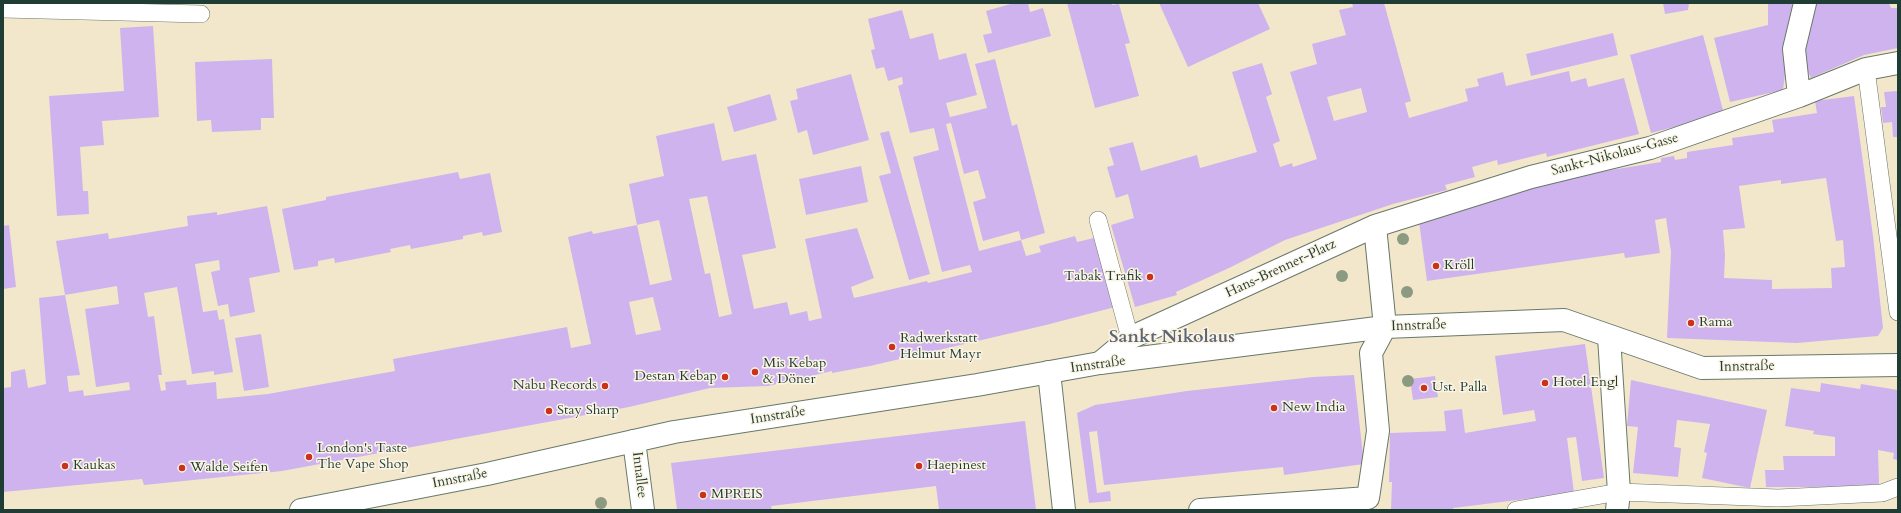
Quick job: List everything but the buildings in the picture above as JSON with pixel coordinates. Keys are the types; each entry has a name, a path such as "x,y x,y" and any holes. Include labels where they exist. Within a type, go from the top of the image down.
{"street":[{"path":"1799,96 1794,49 1805,3"},
{"name":"Sankt-Nikolaus-Gasse","path":"1376,226 1531,177 1650,148 1799,96 1866,69 1898,63"},
{"path":"1200,510 1371,504 1378,431 1371,352 1385,327 1376,226"},
{"name":"Hans-Brenner-Platz","path":"1100,363 1130,338 1376,226"},
{"name":"Innstraße","path":"301,510 487,474 674,432 1100,363 1385,327 1564,320 1609,337 1702,368 1898,365"},
{"path":"1609,337 1618,501"},
{"path":"1050,372 1064,510"},
{"name":"Innallee","path":"634,441 643,510"}],"lane":[{"path":"3,9 201,14"},
{"path":"1866,69 1898,312"},
{"path":"1098,220 1130,338"},
{"path":"1516,510 1618,501 1778,498 1882,493 1898,487"}],"place":[{"name":"Kröll","path":"1436,266"},
{"name":"Tabak Trafik","path":"1150,277"},
{"name":"Rama","path":"1691,323"},
{"name":"Radwerkstatt Helmut Mayr","path":"892,347"},
{"name":"Mis Kebap & Döner","path":"755,372"},
{"name":"Destan Kebap","path":"725,377"},
{"name":"Hotel Engl","path":"1545,383"},
{"name":"Nabu Records","path":"605,386"},
{"name":"Ust. Palla","path":"1424,388"},
{"name":"New India","path":"1274,408"},
{"name":"Stay Sharp","path":"549,411"},
{"name":"London's Taste The Vape Shop","path":"309,457"},
{"name":"Kaukas","path":"65,466"},
{"name":"Haepinest","path":"919,466"},
{"name":"Walde Seifen","path":"182,468"},
{"name":"MPREIS","path":"703,495"}],"district":[{"name":"Sankt Nikolaus","path":"1172,338"}]}
